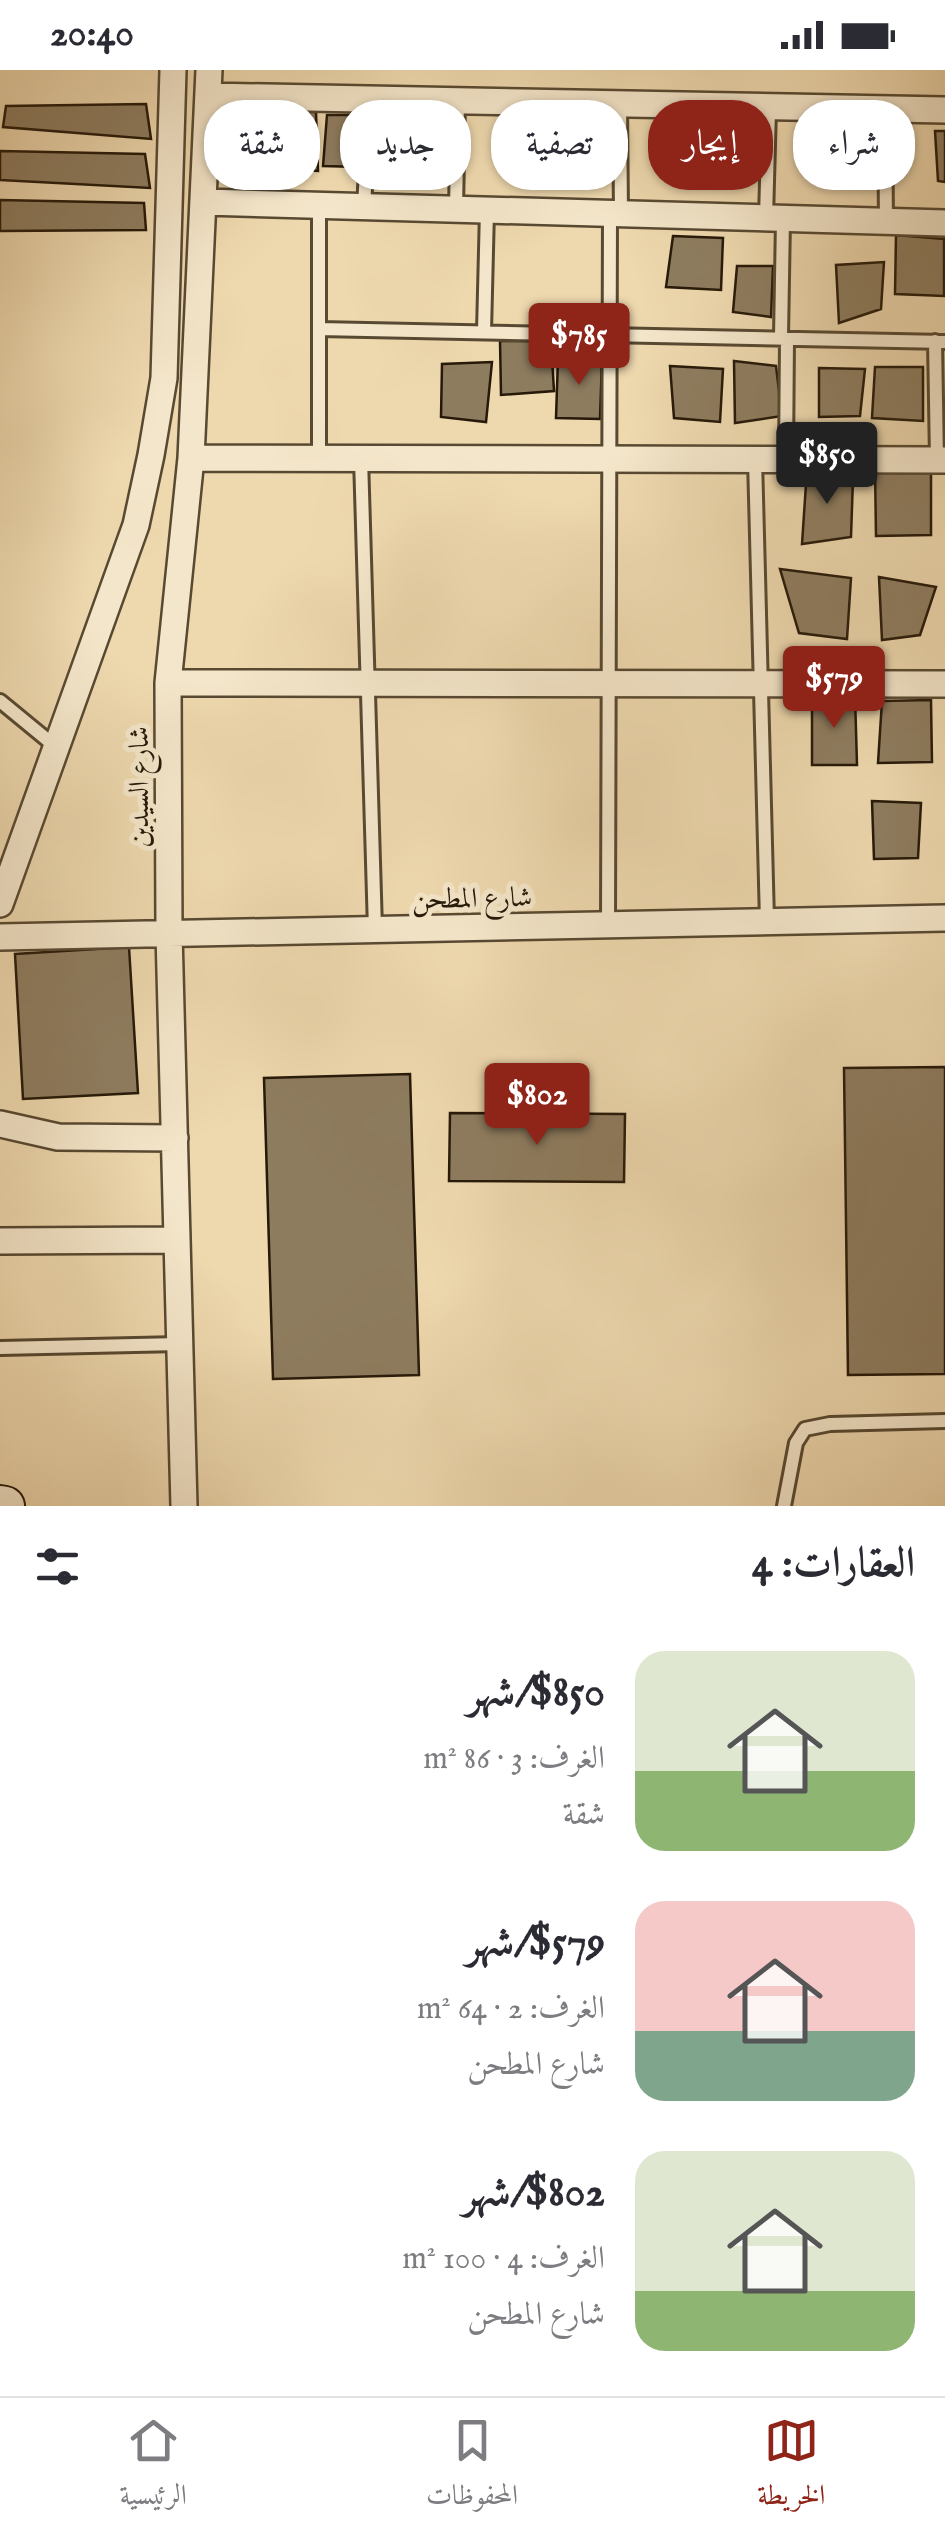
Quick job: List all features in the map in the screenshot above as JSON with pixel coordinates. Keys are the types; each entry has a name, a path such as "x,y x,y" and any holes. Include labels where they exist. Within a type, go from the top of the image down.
{"street":[{"path":"0,904 136,525 151,456 164,378 174,70"},
{"path":"209,83 414,100"},
{"name":"شارع السيدين","path":"184,1506 169,933 168,683 191,458 209,83"},
{"path":"915,110 945,110"},
{"path":"205,202 945,223"},
{"path":"191,458 941,460"},
{"path":"168,683 945,684"},
{"name":"شارع المطحن","path":"0,937 945,918"},
{"path":"0,1124 58,1136 174,1138"},
{"path":"0,1241 177,1240"}],"lane":[{"path":"364,206 370,99"},
{"path":"773,181 784,338 786,460"},
{"path":"456,190 456,210"},
{"path":"608,924 610,335 617,190"},
{"path":"886,190 886,222"},
{"path":"318,458 319,205"},
{"path":"484,332 487,210"},
{"path":"319,328 940,342 941,460"},
{"path":"361,458 375,929"},
{"path":"755,459 767,921"},
{"path":"0,701 56,747"},
{"path":"0,1348 180,1344"},
{"path":"784,1506 796,1443 805,1429 830,1424 945,1421"}],"building":[{"path":"146,104 151,139 3,127 6,106"},
{"path":"327,115 340,115 340,166 323,166"},
{"path":"935,131 945,131 945,182 938,181"},
{"path":"0,151 145,154 150,188 0,180"},
{"path":"0,200 144,203 146,230 0,231"},
{"path":"896,235 944,239 944,296 895,294"},
{"path":"673,236 723,238 721,290 666,287"},
{"path":"884,262 881,309 839,323 836,265"},
{"path":"737,266 773,266 771,317 733,312"},
{"path":"500,341 551,341 554,391 501,395"},
{"path":"558,358 602,358 600,419 556,418"},
{"path":"734,361 776,366 782,416 735,423"},
{"path":"492,362 486,422 441,417 442,364"},
{"path":"670,366 723,369 720,422 674,418"},
{"path":"875,367 923,367 923,421 872,418"},
{"path":"819,368 865,369 860,416 819,417"},
{"path":"931,467 931,535 876,536 875,468"},
{"path":"807,469 853,479 851,537 802,544"},
{"path":"780,569 851,578 847,639 799,633"},
{"path":"879,577 936,587 920,635 882,640"},
{"path":"855,695 857,765 812,765 812,698"},
{"path":"931,700 932,762 878,763 882,701"},
{"path":"872,801 921,803 918,858 874,859"},
{"path":"129,947 138,1093 23,1099 15,954"},
{"path":"945,1067 945,1374 848,1375 844,1068"},
{"path":"410,1074 419,1375 273,1379 264,1078"},
{"path":"450,1113 625,1114 624,1182 449,1181"}]}
